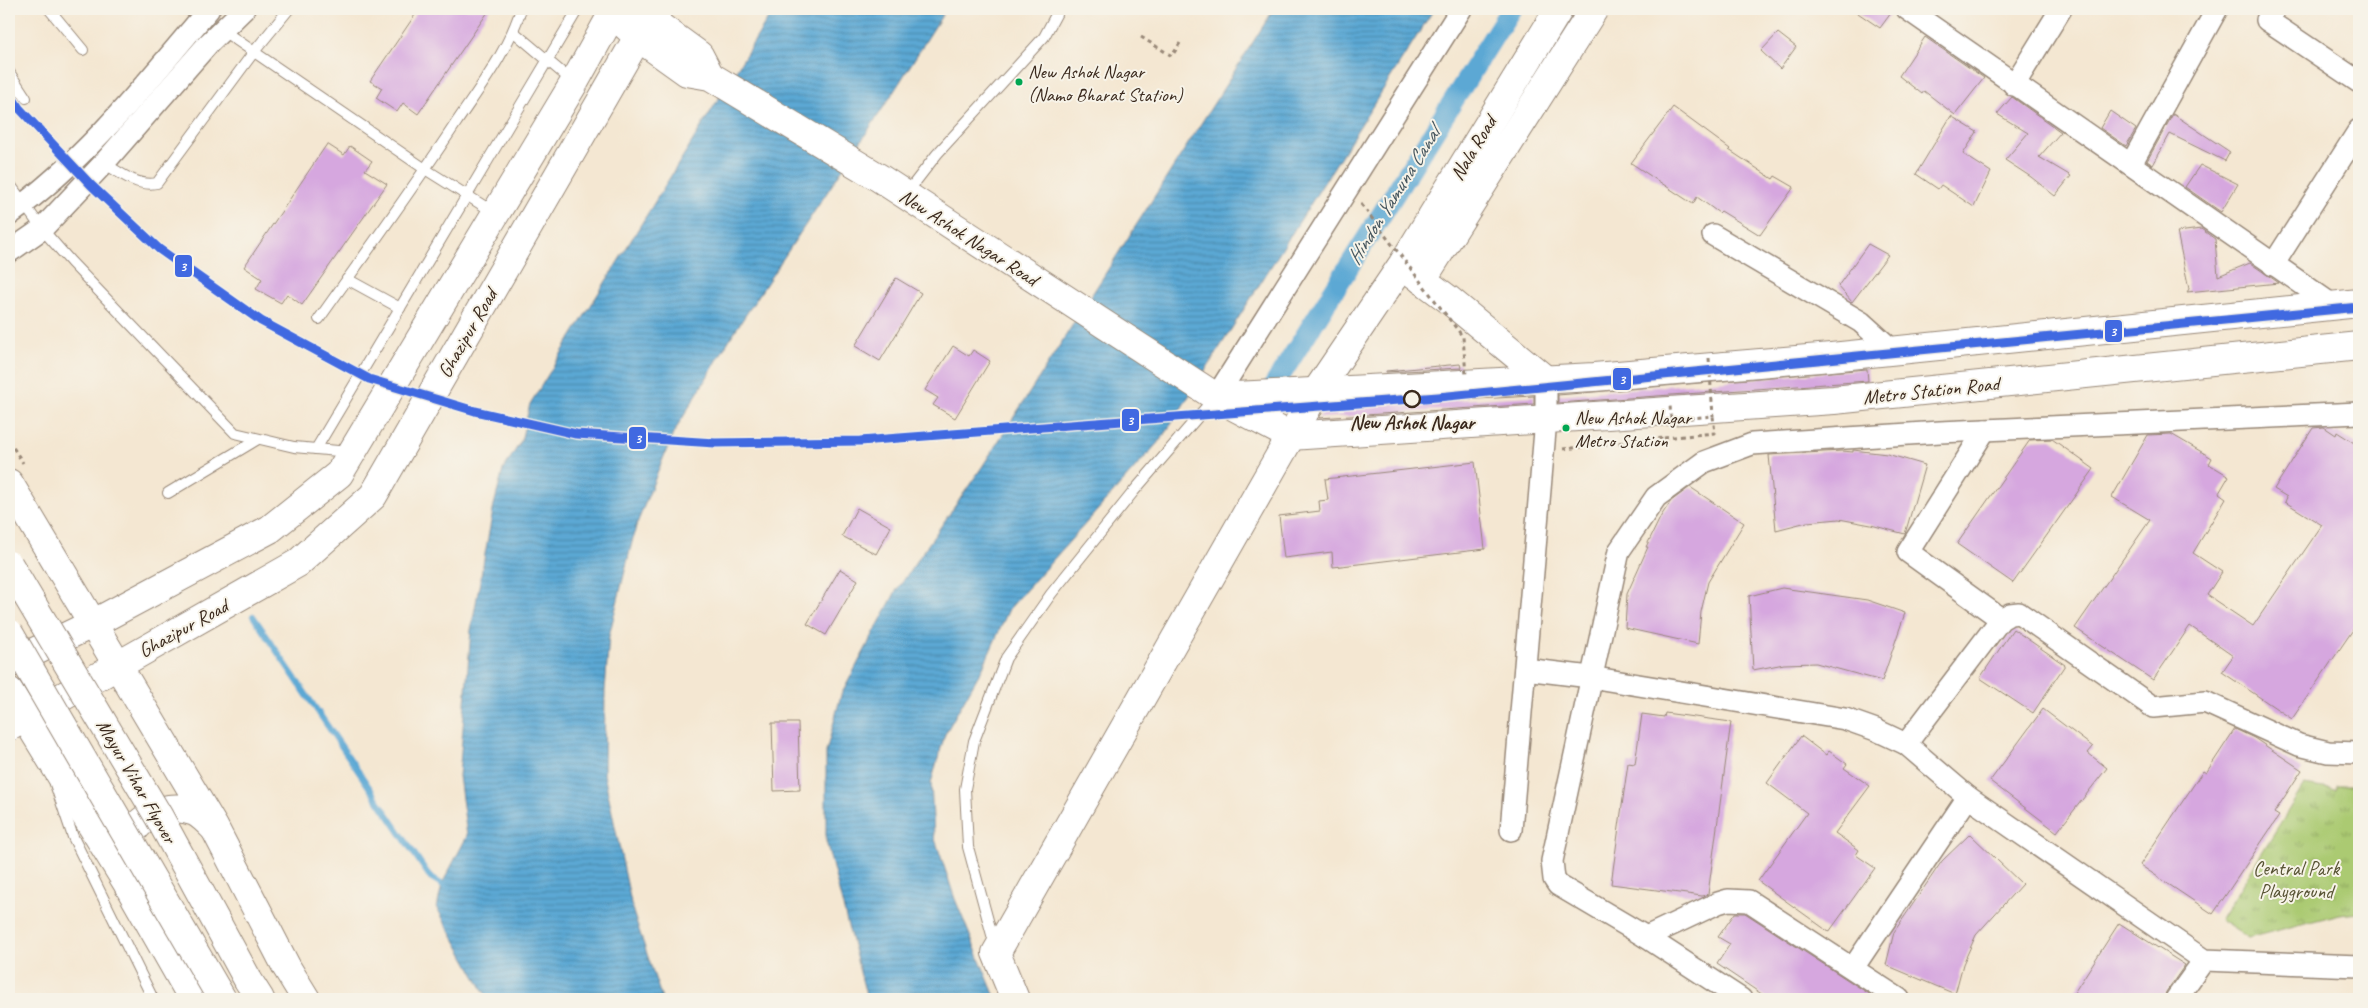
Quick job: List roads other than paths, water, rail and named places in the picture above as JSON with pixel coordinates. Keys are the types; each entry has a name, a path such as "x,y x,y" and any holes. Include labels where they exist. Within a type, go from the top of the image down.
{"main road":[{"name":"Nala Road","path":"1412,273 1559,9"},
{"name":"Nala Road","path":"1412,273 1594,9"},
{"path":"612,10 651,25"},
{"name":"Ghazipur Road","path":"9,664 94,623 270,529 339,474 574,83 612,10"},
{"name":"New Ashok Nagar Road","path":"651,25 699,55 710,76 878,177 1209,392"},
{"name":"Ghazipur Road","path":"17,722 298,563 373,496 651,25"},
{"path":"1015,999 996,953 1316,392 1412,273 1546,380"},
{"path":"1209,392 1316,392 1546,380 1892,350 2346,305"},
{"name":"Metro Station Road","path":"1290,436 1501,424 1834,400 2359,346"},
{"path":"1498,383 1501,424"},
{"path":"1209,392 1290,436"},
{"path":"9,483 214,827 287,968 306,999"},
{"name":"Mayur Vihar Flyover","path":"9,565 159,817 260,999"},
{"name":"Mayur Vihar Flyover","path":"9,633 222,999"},
{"path":"9,691 17,722 50,759 127,884 193,999"},
{"path":"127,884 124,867 124,849 132,832 143,819 159,812 178,810 196,812 214,827"}],"street":[{"path":"16,209 66,169 120,113 208,9"},
{"path":"9,252 42,229 104,163 222,30 244,9"},
{"path":"1209,392 1461,9"},
{"path":"1907,9 2273,265 2346,305"},
{"path":"2014,85 2062,9"},
{"path":"2131,164 2217,9"},
{"path":"2275,9 2267,20 2359,82"},
{"path":"2273,265 2359,130"},
{"path":"1713,235 1862,322 1892,350"},
{"path":"1511,830 1546,420 1546,380"},
{"path":"1741,999 1646,937 1558,885 1554,879 1552,861 1590,677 1619,551 1656,497 1704,462 1752,444 1985,430 2359,413"},
{"path":"1985,430 1908,552 2001,619"},
{"path":"1906,744 2001,619 2010,614 2019,613 2026,616 2153,707 2205,702 2299,745 2328,752 2359,753"},
{"path":"1524,669 1590,677 1845,719 1876,730 1906,744 1968,797 2204,960 2359,966"},
{"path":"1853,968 1968,797"},
{"path":"1646,937 1718,903 1739,900 1749,901 1899,999"},
{"path":"2176,999 2204,960"}],"lane":[{"path":"49,9 83,50"},
{"path":"104,163 129,178 148,184 157,183 253,53 289,9"},
{"path":"319,319 425,169 514,32 521,9"},
{"path":"316,449 578,9"},
{"path":"906,195 937,154 1044,37 1059,9"},
{"path":"222,30 425,169 496,213"},
{"path":"514,32 574,83"},
{"path":"9,72 26,98"},
{"path":"9,183 16,209 42,229 235,433 316,449 352,453"},
{"path":"347,280 400,308"},
{"path":"996,953 968,847 965,789 974,741 1006,658 1057,586 1134,491 1209,392"},
{"path":"168,493 258,439"},
{"path":"50,759 57,796 73,838 153,999"}],"water":[{"path":"774,9 946,9 891,96 731,337 673,434 636,526 609,636 605,691 604,774 633,912 662,999 488,999 437,908 442,884 467,836 459,776 471,630 494,505 503,470 521,441 530,404"},
{"path":"1274,9 1434,9 1163,437 1009,609 983,667 945,734 931,783 934,836 955,899 996,999 867,999 826,841 826,752 841,695 896,591 982,467"}],"waterway":[{"name":"Hindon Yamuna Canal","path":"1275,384 1511,9"},
{"path":"253,616 430,877 448,888"}],"place":[{"name":"New Ashok Nagar (Namo Bharat Station)","path":"1019,82"},
{"name":"New Ashok Nagar","path":"1412,399"},
{"name":"New Ashok Nagar Metro Station","path":"1566,428"}],"park label":[{"name":"Central Park Playground","path":"2296,880"}]}
